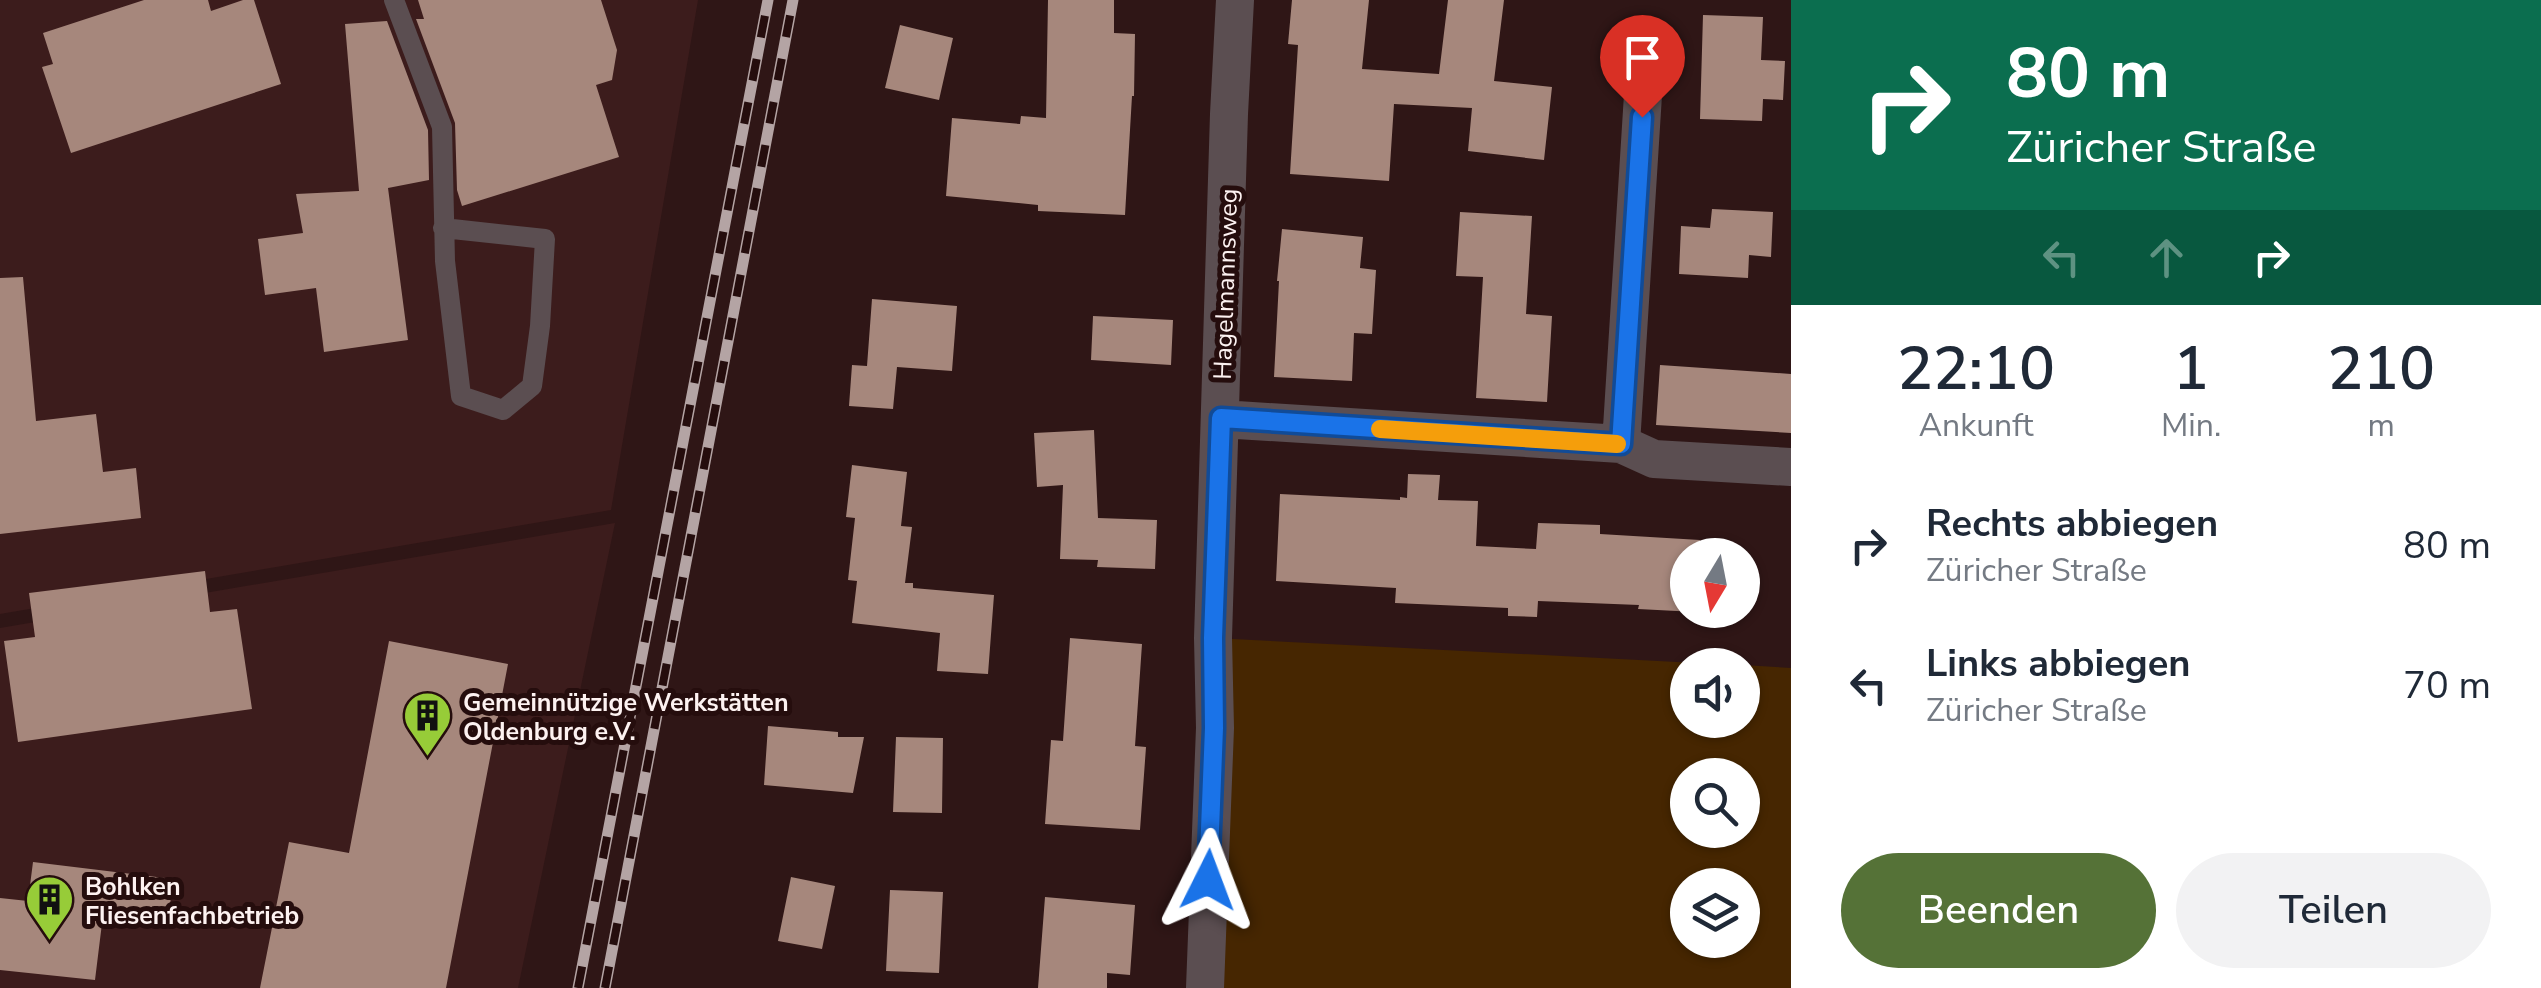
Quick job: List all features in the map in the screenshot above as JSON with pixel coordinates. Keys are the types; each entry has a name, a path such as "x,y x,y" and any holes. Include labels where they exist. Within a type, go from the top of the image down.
{"street":[{"name":"Hagelmannsweg","path":"1205,988 1235,0"},
{"path":"1621,444 1645,63"},
{"path":"1221,418 1621,444 1654,459 1791,467"}],"lane":[{"path":"394,0 442,128 443,228 444,261 461,396 503,410 532,386 545,239 443,228"}],"shaded area":[{"path":"0,0 698,0 611,510 0,614"},
{"path":"615,523 518,988 0,988 0,628"},
{"path":"1213,638 1670,662 1670,738 1760,738 1760,666 1791,668 1791,988 1205,988"}],"building":[{"path":"144,0 208,0 211,11 254,0 281,84 71,153 42,67 53,64 43,33"},
{"path":"418,0 601,0 617,50 612,80 596,85 619,157 462,206 457,190 455,123 416,19 424,19"},
{"path":"1048,0 1114,0 1114,33 1135,34 1125,215 1038,211 1038,205 946,196 952,118 1020,124 1021,116 1046,118"},
{"path":"1292,0 1369,0 1362,69 1439,74 1448,0 1504,0 1494,81 1552,87 1544,160 1468,151 1472,108 1394,104 1389,181 1290,174 1298,45 1288,44"},
{"path":"1703,15 1763,17 1761,60 1785,61 1783,100 1763,99 1762,121 1700,119"},
{"path":"387,21 428,130 429,180 388,188 408,340 324,352 316,288 265,295 258,239 303,233 296,194 359,191 345,24"},
{"path":"900,25 953,38 939,100 885,88"},
{"path":"1712,209 1773,212 1771,257 1749,255 1748,278 1679,274 1681,226 1710,228"},
{"path":"1460,212 1532,216 1526,314 1552,316 1547,402 1476,398 1483,277 1456,276"},
{"path":"1282,229 1363,237 1360,268 1376,270 1372,334 1354,333 1352,381 1274,377"},
{"path":"23,277 36,421 96,414 103,472 136,468 141,518 0,534 0,278"},
{"path":"872,299 957,306 952,371 897,367 893,409 849,406 852,365 867,366"},
{"path":"1093,316 1173,320 1171,365 1091,360"},
{"path":"1660,365 1791,374 1791,433 1656,425"},
{"path":"1094,430 1098,518 1157,520 1155,569 1097,567 1098,560 1060,559 1063,485 1037,487 1034,433"},
{"path":"852,465 907,472 901,526 912,527 905,583 913,583 913,588 994,595 988,674 937,671 940,633 852,623 857,581 848,580 855,518 846,517"},
{"path":"1408,474 1440,475 1438,500 1478,501 1476,546 1536,549 1538,523 1600,525 1600,534 1670,538 1670,611 1638,609 1639,605 1538,601 1537,617 1508,616 1508,608 1395,603 1396,588 1276,581 1280,494 1407,498"},
{"path":"205,571 210,612 237,609 252,709 18,742 4,641 35,637 29,593"},
{"path":"1070,638 1142,644 1135,746 1146,747 1140,830 1045,824 1051,740 1063,741"},
{"name":"Gemeinnützige Werkstätten Oldenburg e.V.","path":"389,641 508,664 446,988 260,988 289,842 349,853"},
{"path":"768,726 864,737 853,793 764,785"},
{"path":"896,737 943,738 942,813 893,812"},
{"name":"Bohlken Fliesenfachbetrieb","path":"33,862 173,879 169,914 104,907 95,980 0,970 0,898 28,901"},
{"path":"791,877 835,886 822,949 778,941"},
{"path":"890,890 943,892 939,973 886,971"},
{"path":"1045,897 1135,905 1130,975 1107,973 1107,988 1038,988"}],"railway":[{"path":"578,988 768,0"},
{"path":"605,988 793,0"}],"slow traffic":[{"path":"1380,429 1617,444"}],"place":[{"name":"Gemeinnützige Werkstätten Oldenburg e.V.","path":"428,758"},
{"name":"Bohlken Fliesenfachbetrieb","path":"50,942"}],"route":[{"path":"1208,880 1221,418 1621,444 1642,117"}]}
